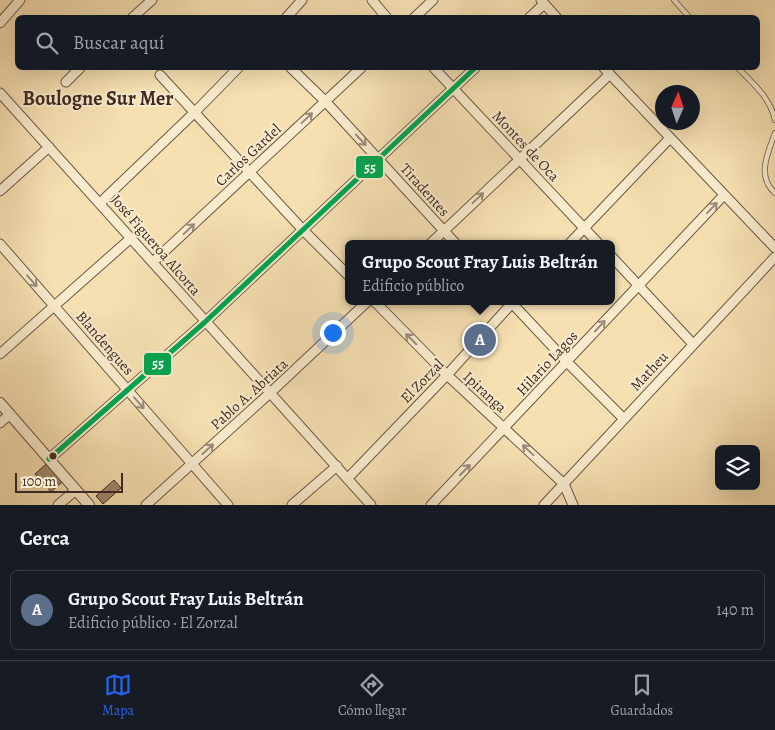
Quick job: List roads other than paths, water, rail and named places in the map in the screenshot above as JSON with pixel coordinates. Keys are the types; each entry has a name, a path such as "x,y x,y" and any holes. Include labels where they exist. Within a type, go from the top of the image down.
{"street":[{"path":"0,23 20,0"},
{"path":"135,15 152,0"},
{"path":"289,15 302,0"},
{"path":"372,0 385,15"},
{"path":"417,15 433,0"},
{"path":"531,15 542,2 554,15"},
{"path":"66,82 78,70"},
{"path":"100,203 236,70"},
{"name":"Tiradentes","path":"293,70 325,101 452,240"},
{"name":"Carlos Gardel","path":"153,262 359,70"},
{"name":"Montes de Oca","path":"436,70 595,240"},
{"path":"49,459 205,322 473,70"},
{"path":"434,240 519,160 607,70 775,248"},
{"path":"160,75 303,230 345,272"},
{"name":"José Figueroa Alcorta","path":"0,93 371,505"},
{"path":"573,240 670,138"},
{"path":"0,191 49,147"},
{"name":"Hilario Lagos","path":"431,505 724,195"},
{"path":"0,354 131,238"},
{"name":"Blandengues","path":"0,244 228,505"},
{"name":"Matheu","path":"544,505 775,257"},
{"path":"615,260 693,344"},
{"name":"Pablo A. Abriata","path":"146,505 364,305"},
{"name":"Ipiranga","path":"378,305 447,375 564,484 572,505"},
{"name":"El Zorzal","path":"348,478 447,375 509,305"},
{"path":"515,305 567,362 623,418"},
{"path":"0,403 89,505"},
{"path":"0,423 10,414"},
{"path":"292,505 337,466"},
{"path":"58,505 76,490"}],"lane":[{"path":"674,0 687,15"},
{"path":"740,70 764,95 775,120"},
{"path":"775,133 765,160 764,174 769,188 775,193"}],"place":[{"name":"Grupo Scout Fray Luis Beltrán","path":"480,340"}],"district":[{"name":"Boulogne Sur Mer","path":"98,98"}]}
